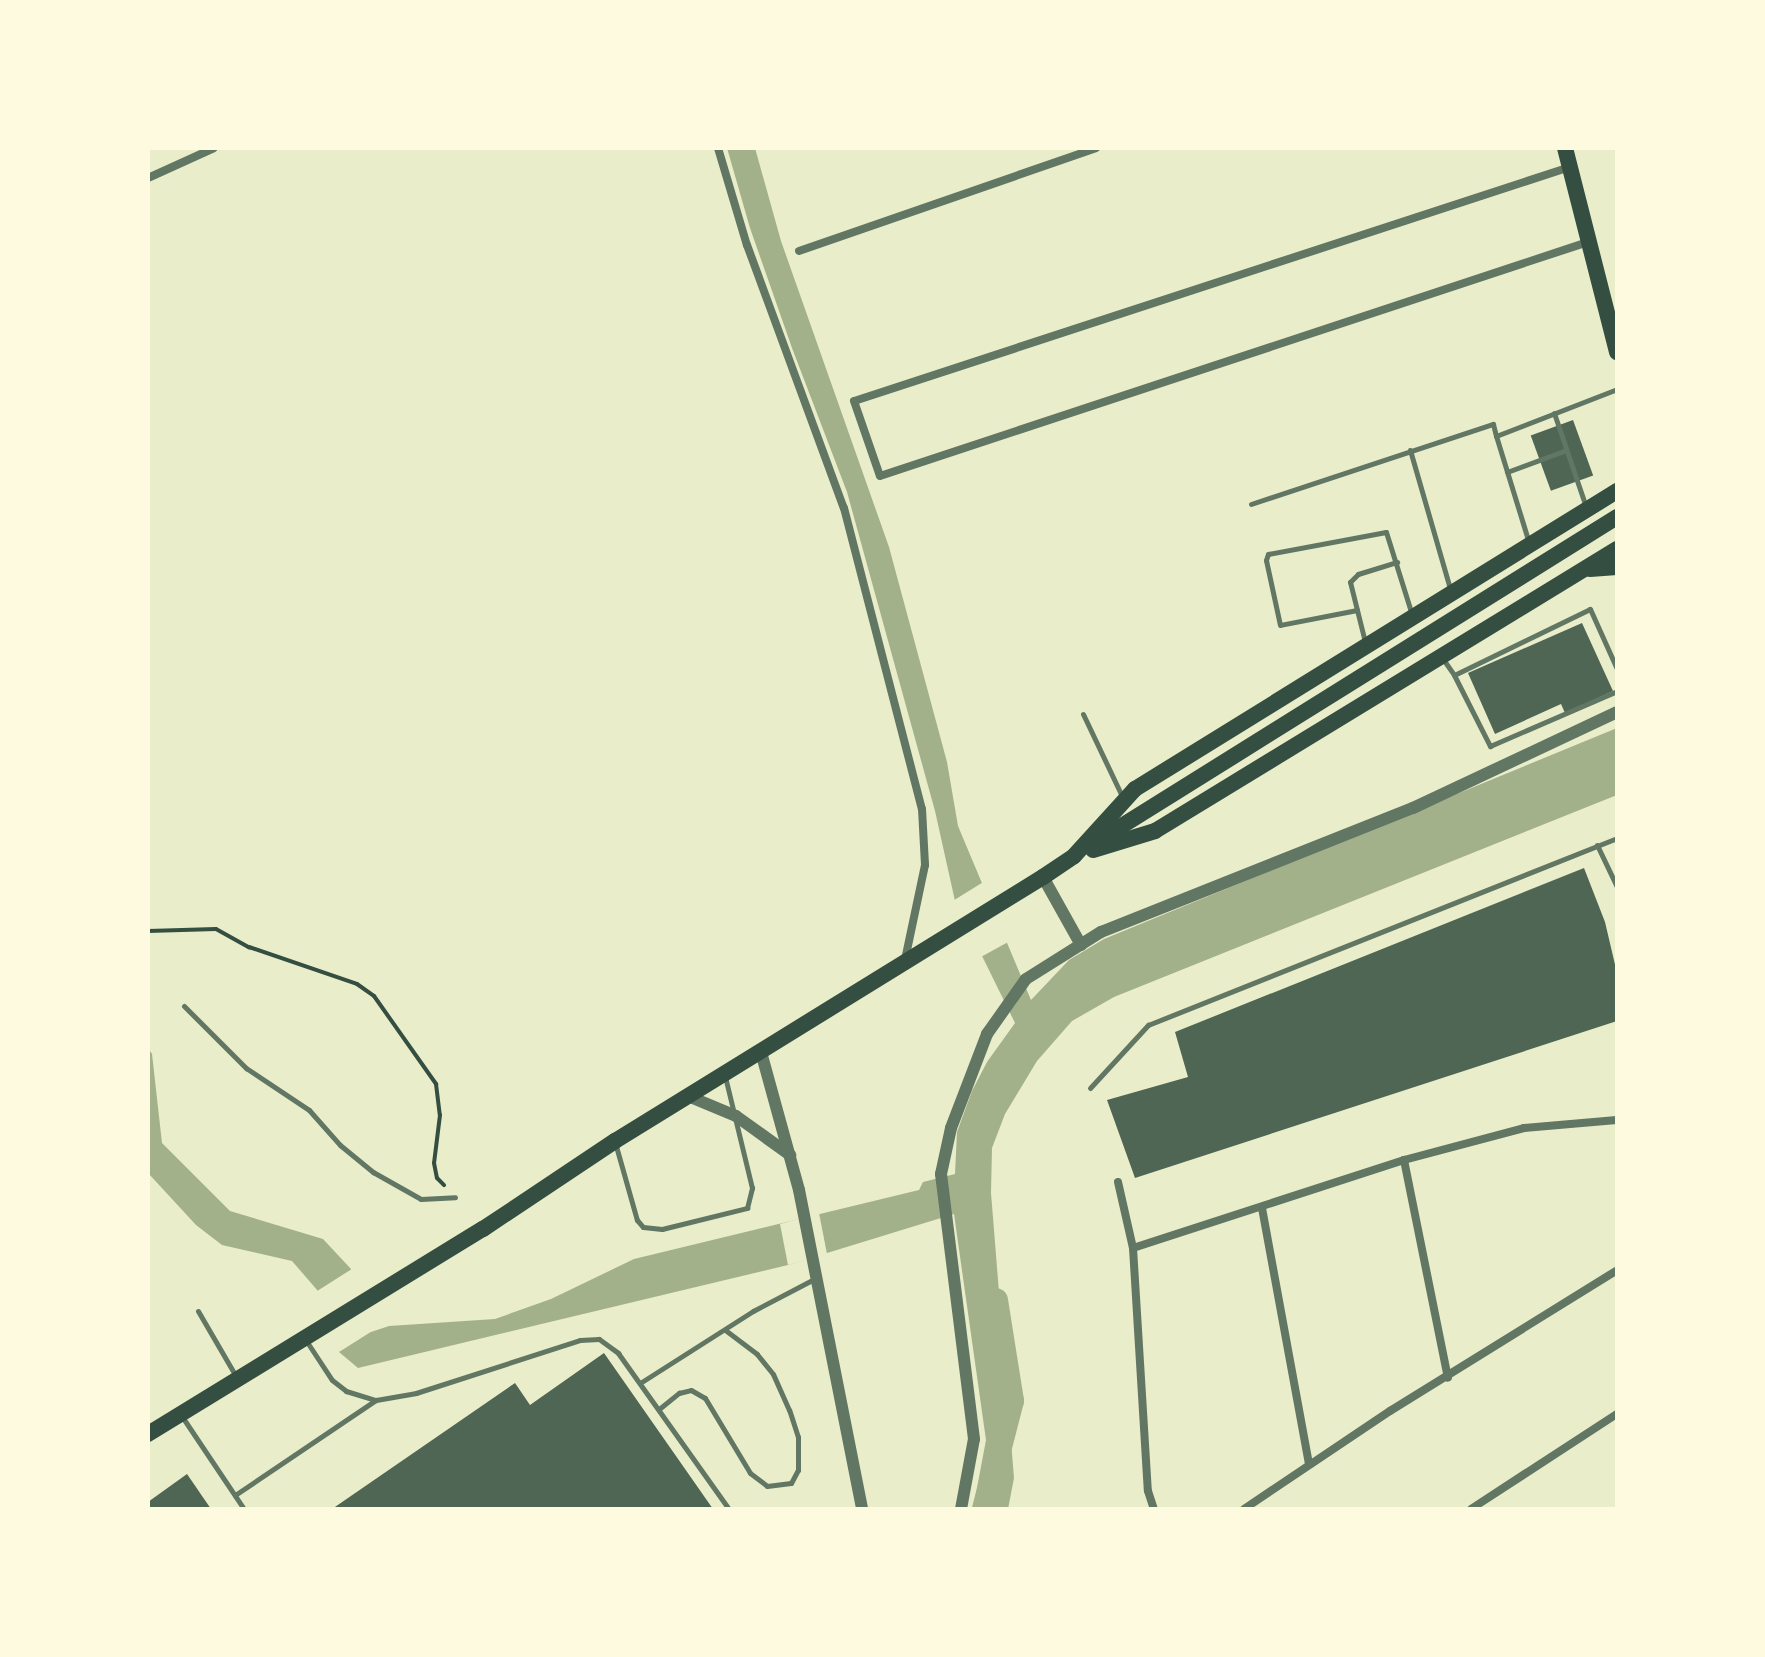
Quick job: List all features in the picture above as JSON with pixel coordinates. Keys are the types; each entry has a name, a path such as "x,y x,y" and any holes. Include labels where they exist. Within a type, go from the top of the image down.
{"main road":[{"path":"1565,148 1617,352"},
{"path":"1074,856 1135,789 1617,491"},
{"path":"148,1434 483,1229 615,1141 1617,517"},
{"path":"1074,856 1155,831 1617,549"},
{"path":"1584,569 1617,567"}],"street":[{"path":"148,178 214,148"},
{"path":"718,148 747,245 844,508 922,809 925,865 905,960"},
{"path":"799,251 1096,148"},
{"path":"1570,167 854,401 880,476 1588,242"},
{"path":"961,1509 974,1439 941,1174 964,1091 987,1034 1026,979 1081,945 1179,898 1413,808 1617,712"},
{"path":"1043,877 1081,945"},
{"path":"761,1052 804,1217 862,1509"},
{"path":"688,1096 736,1116 790,1155"},
{"path":"1133,1248 1404,1160 1524,1128 1617,1120"},
{"path":"1404,1160 1448,1378"},
{"path":"1118,1182 1133,1248 1148,1491 1154,1509"},
{"path":"1262,1208 1309,1463"},
{"path":"1244,1509 1309,1463 1617,1270"},
{"path":"1471,1509 1617,1414"}],"lane":[{"path":"1496,436 1617,389"},
{"path":"1554,413 1586,508"},
{"path":"1251,504 1493,424 1529,544"},
{"path":"1410,450 1451,593"},
{"path":"1507,472 1566,450"},
{"path":"1357,610 1280,625 1266,560 1268,554 1381,531 1390,536 1412,615"},
{"path":"1366,645 1350,582 1353,578 1397,562"},
{"path":"1454,675 1590,609 1617,669"},
{"path":"1443,658 1490,746 1617,691"},
{"path":"1083,714 1125,802"},
{"path":"1090,1088 1148,1025 1617,838"},
{"path":"1597,845 1617,887"},
{"path":"184,1006 246,1068 309,1110 340,1145 373,1172 421,1199 455,1197"},
{"path":"615,1141 637,1220 650,1229 740,1211 749,1204 752,1188 724,1074"},
{"path":"640,1383 753,1311 816,1278"},
{"path":"198,1311 237,1379"},
{"path":"659,1409 679,1393 691,1390 705,1398 750,1473 767,1486 791,1483 798,1470 798,1437 789,1410 773,1374 757,1354 726,1331"},
{"path":"304,1338 332,1380 346,1391 376,1400"},
{"path":"235,1495 376,1400 416,1393 580,1340 599,1339 618,1353 729,1509"},
{"path":"180,1414 244,1509"}],"path":[{"path":"148,931 216,929 249,947 357,984 374,996 436,1084 440,1115 434,1163 437,1178 455,1197"}],"shaded area":[{"path":"727,148 755,148 781,241 889,547 947,762 958,826 1031,1000 1069,960 1104,939 1617,728 1617,795 1114,997 1072,1021 1037,1061 1005,1114 992,1148 991,1193 1014,1478 1008,1509 973,1509 986,1440 954,1214 788,1265 358,1368 339,1352 318,1291 292,1261 222,1245 196,1225 148,1173 148,1048 152,1054 162,1143 230,1211 323,1239 351,1269 371,1332 389,1326 495,1319 551,1299 634,1259 919,1190 923,1182 955,1174 957,1132 972,1091 987,1062 1015,1023 955,901 935,811 847,492 750,228"}],"pier":[{"path":"985,881 1010,941 979,958 951,902"},
{"path":"819,1213 827,1254 788,1265 780,1224"},
{"path":"355,1267 374,1327 385,1323 339,1352 330,1337 314,1293"}],"building":[{"path":"1573,420 1593,475 1551,491 1531,435"},
{"path":"1582,623 1613,691 1565,713 1561,704 1495,734 1468,673"},
{"path":"1584,868 1605,922 1617,973 1617,1021 1135,1178 1107,1100 1188,1077 1175,1032"},
{"path":"604,1353 713,1509 332,1509 515,1383 530,1405"},
{"path":"187,1474 211,1509 148,1509 148,1502"}],"waterway":[{"path":"984,1509 1012,1401 996,1300"}]}
